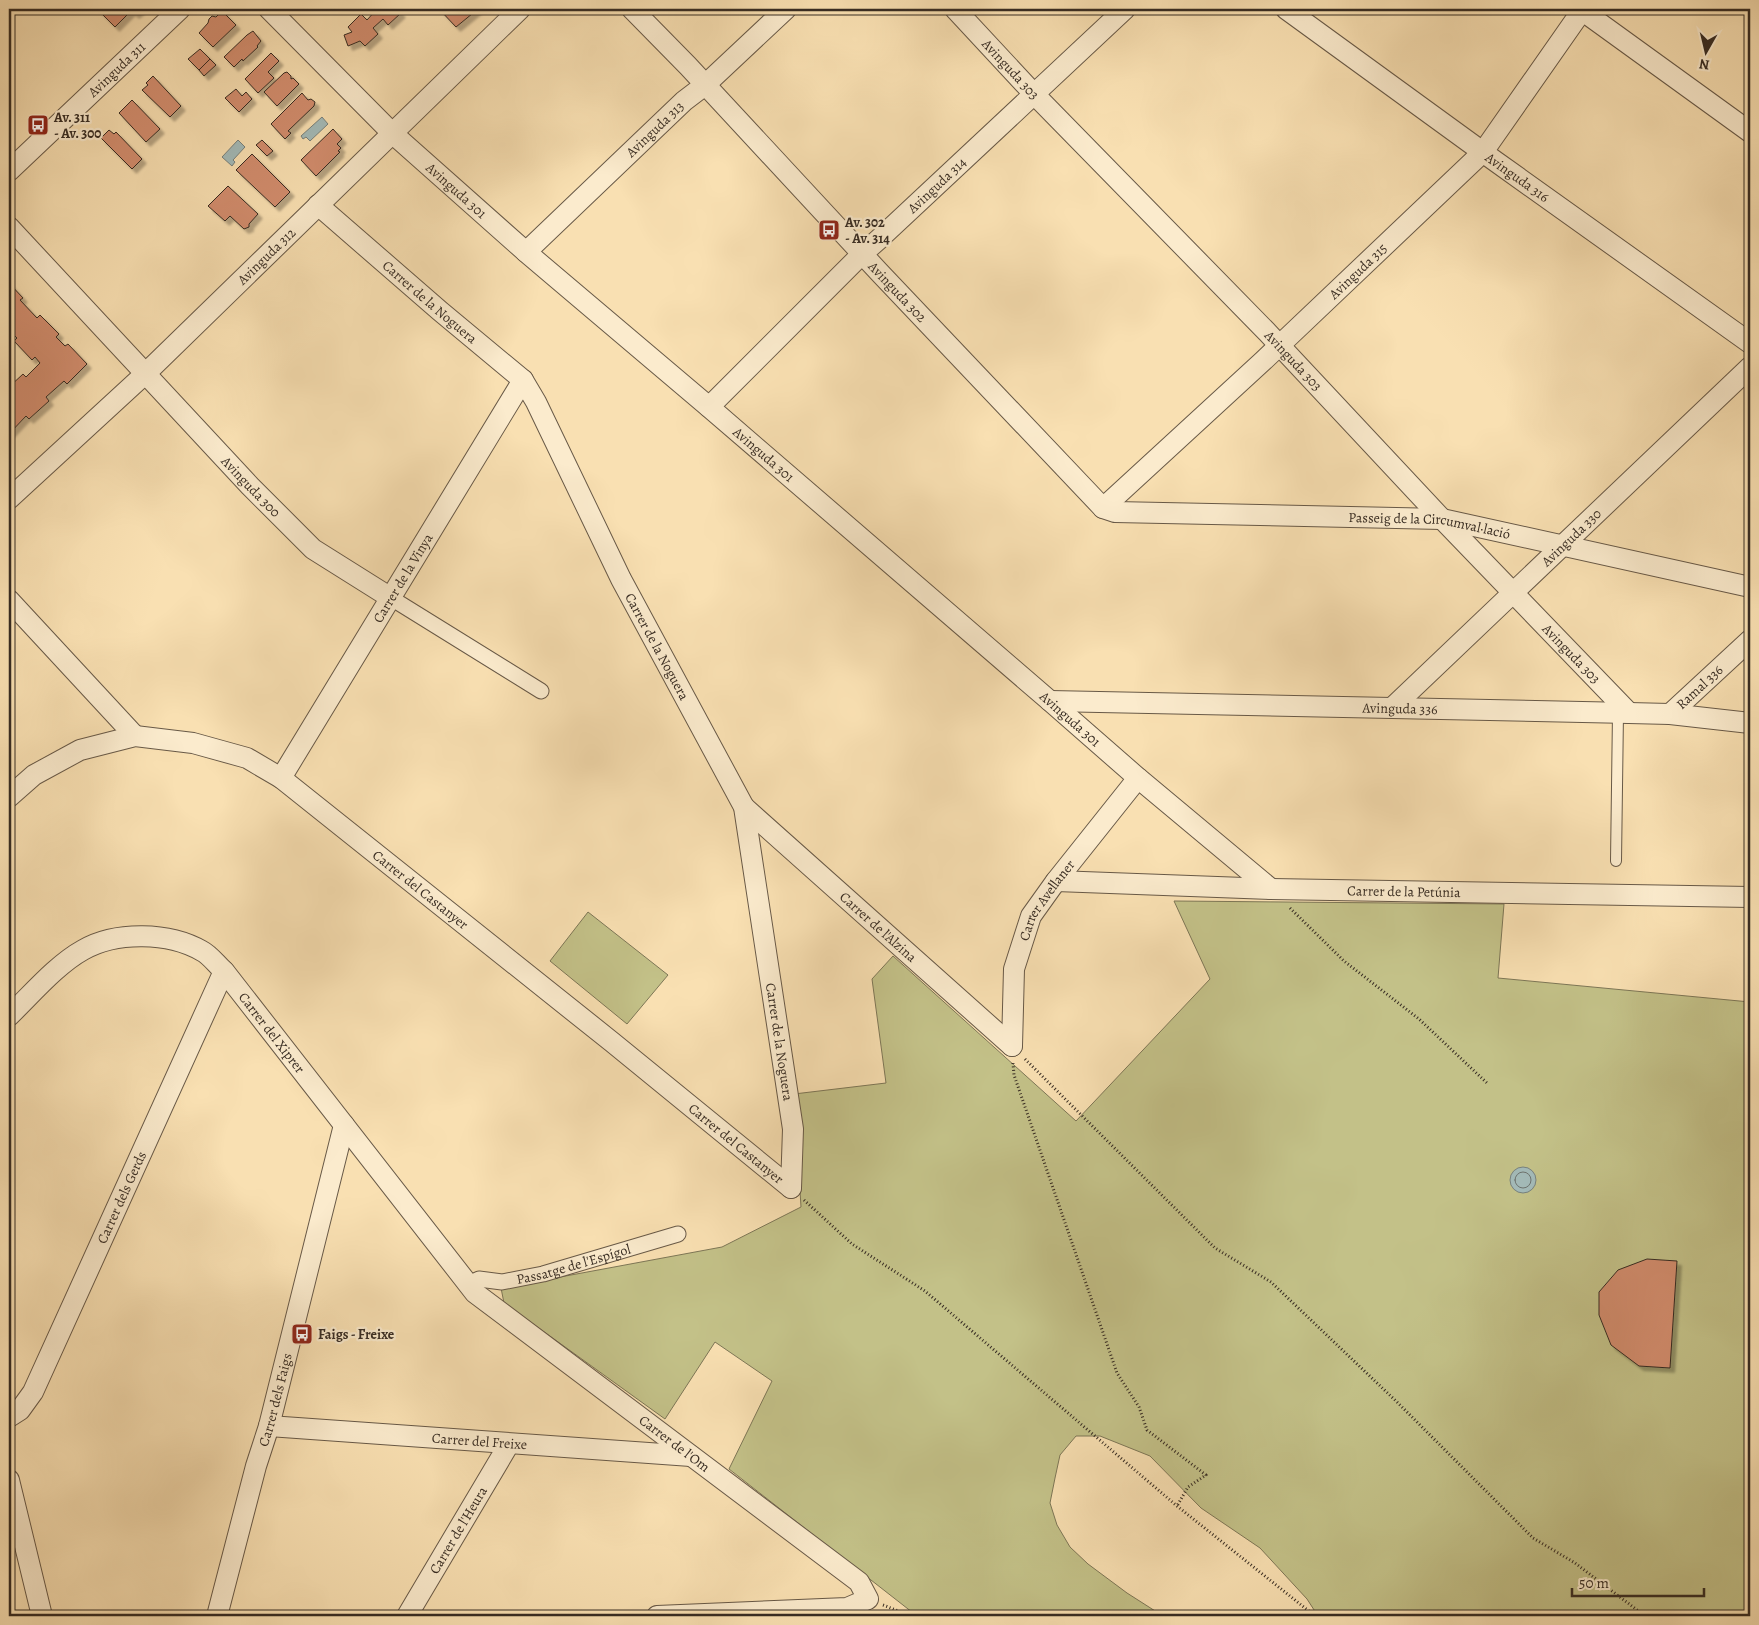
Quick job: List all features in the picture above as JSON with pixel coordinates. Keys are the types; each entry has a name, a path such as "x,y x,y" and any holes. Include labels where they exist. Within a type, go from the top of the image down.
{"street":[{"name":"Avinguda 311","path":"9,171 180,9"},
{"name":"Avinguda 301","path":"269,9 392,133 526,252 709,407 1138,778 1271,889"},
{"name":"Avinguda 312","path":"9,499 146,373 520,9"},
{"name":"Avinguda 302","path":"632,9 705,84 862,254 1103,508"},
{"name":"Avinguda 313","path":"526,252 684,102 786,9"},
{"name":"Avinguda 303","path":"955,9 1034,94 1279,345 1513,592 1624,713"},
{"name":"Avinguda 314","path":"709,407 862,254 1125,9"},
{"name":"Avinguda 316","path":"1286,9 1750,343"},
{"name":"Avinguda 315","path":"1103,508 1483,152 1582,9"},
{"path":"1582,9 1750,132"},
{"name":"Carrer de la Noguera","path":"318,204 440,311 523,380 536,402 621,579 744,807 793,1129 791,1188"},
{"name":"Avinguda 300","path":"9,227 250,486 313,549 541,691"},
{"name":"Avinguda 330","path":"1393,707 1750,367"},
{"name":"Carrer de la Vinya","path":"281,778 523,380"},
{"name":"Passeig de la Circumval·lació","path":"1103,508 1115,512 1442,519 1750,587"},
{"path":"9,600 135,736"},
{"name":"Ramal 336","path":"1670,714 1750,640"},
{"name":"Avinguda 336","path":"1050,701 1670,714 1750,724"},
{"name":"Carrer del Castanyer","path":"9,797 34,775 80,750 135,736 192,743 247,758 281,778 612,1042 791,1188"},
{"name":"Carrer Avellaner","path":"1012,1046 1014,969 1030,916 1138,778"},
{"name":"Carrer de l'Alzina","path":"744,807 1012,1046"},
{"name":"Carrer de la Petúnia","path":"1056,881 1271,889 1750,897"},
{"name":"Carrer del Xiprer","path":"9,1016 57,970 83,950 110,939 132,936 179,942 203,951 224,972 472,1289"},
{"name":"Carrer dels Gerds","path":"9,1417 20,1410 33,1392 224,972"},
{"name":"Carrer dels Faigs","path":"217,1616 256,1466 269,1426 344,1125"},
{"name":"Passatge de l'Espígol","path":"472,1289 479,1280 502,1282 543,1274 678,1234"},
{"name":"Carrer de l'Om","path":"472,1289 859,1582 868,1599"},
{"name":"Carrer del Freixe","path":"269,1426 691,1456"},
{"name":"Carrer de l'Heura","path":"408,1616 509,1444"},
{"path":"9,1480 42,1616"},
{"path":"657,1616 848,1608 868,1599"}],"lane":[{"path":"1616,861 1624,713"}],"path":[{"path":"1271,889 1344,961 1419,1019 1487,1084"},
{"path":"1012,1046 1014,1075 1117,1373 1139,1407 1147,1430 1206,1475 1188,1487 1177,1506"},
{"path":"1012,1046 1215,1248 1271,1282 1396,1402 1533,1538 1575,1563 1645,1616"},
{"path":"791,1188 852,1244 925,1292 1177,1506 1315,1616"},
{"path":"868,1599 907,1616"}],"shaded area":[{"path":"1174,901 1504,904 1498,978 1750,1002 1750,1616 1318,1616 1307,1599 1260,1548 1201,1508 1150,1456 1100,1436 1076,1436 1060,1455 1055,1478 1050,1503 1057,1525 1070,1547 1088,1564 1127,1593 1163,1616 917,1616 729,1469 772,1381 715,1342 665,1419 504,1303 501,1288 722,1247 801,1207 794,1094 886,1083 872,979 893,956 1076,1121 1210,979"},
{"path":"588,912 668,975 627,1024 550,961"}],"water":[{"path":"322,117 328,124 310,141 306,137 303,139 301,136"},
{"path":"238,140 245,147 233,160 235,162 232,166 222,157"},
{"path":"1523,1167 1532,1171 1536,1180 1532,1189 1523,1193 1514,1189 1510,1180 1514,1171"}],"building":[{"path":"97,9 141,9 135,14 131,11 115,27"},
{"path":"376,9 397,9 401,13 388,25 383,19 373,28 378,34 365,46 360,41 348,46 344,35 352,32 348,27 361,14 367,20"},
{"path":"439,9 478,9 456,27"},
{"path":"222,11 236,25 213,47 199,33 212,16 216,17"},
{"path":"253,31 261,41 258,47 234,67 224,57"},
{"path":"200,49 210,59 199,70 188,59"},
{"path":"271,53 279,61 268,72 274,78 258,93 245,79"},
{"path":"210,59 216,65 204,76 199,70"},
{"path":"287,72 291,79 293,78 299,84 277,106 264,92"},
{"path":"153,76 181,106 170,117 142,90 148,85 146,83"},
{"path":"236,89 242,96 246,92 252,99 239,112 225,98"},
{"path":"302,93 308,100 311,99 315,102 314,106 288,131 291,133 285,139 271,124"},
{"path":"132,100 160,129 146,142 119,113"},
{"path":"333,129 342,139 337,144 341,148 338,151 340,152 316,176 301,160"},
{"path":"109,130 114,134 116,132 142,159 132,169 101,138"},
{"path":"262,140 273,151 267,156 256,145"},
{"path":"252,154 290,192 275,207 236,170"},
{"path":"228,186 258,214 249,224 249,227 244,229 230,216 225,221 208,206"},
{"path":"9,283 23,298 20,300 37,318 40,315 59,334 56,337 65,346 68,344 87,364 67,384 64,381 46,397 49,401 29,419 26,416 9,434 9,387 23,374 26,377 40,363 35,357 32,360 14,341 17,338 9,330"},
{"path":"1647,1259 1677,1261 1670,1368 1639,1366 1611,1345 1599,1315 1599,1292 1618,1270"}],"place":[{"name":"Av. 311 - Av. 300","path":"38,125"},
{"name":"Av. 302 - Av. 314","path":"829,230"},
{"name":"Faigs - Freixe","path":"302,1334"}]}
